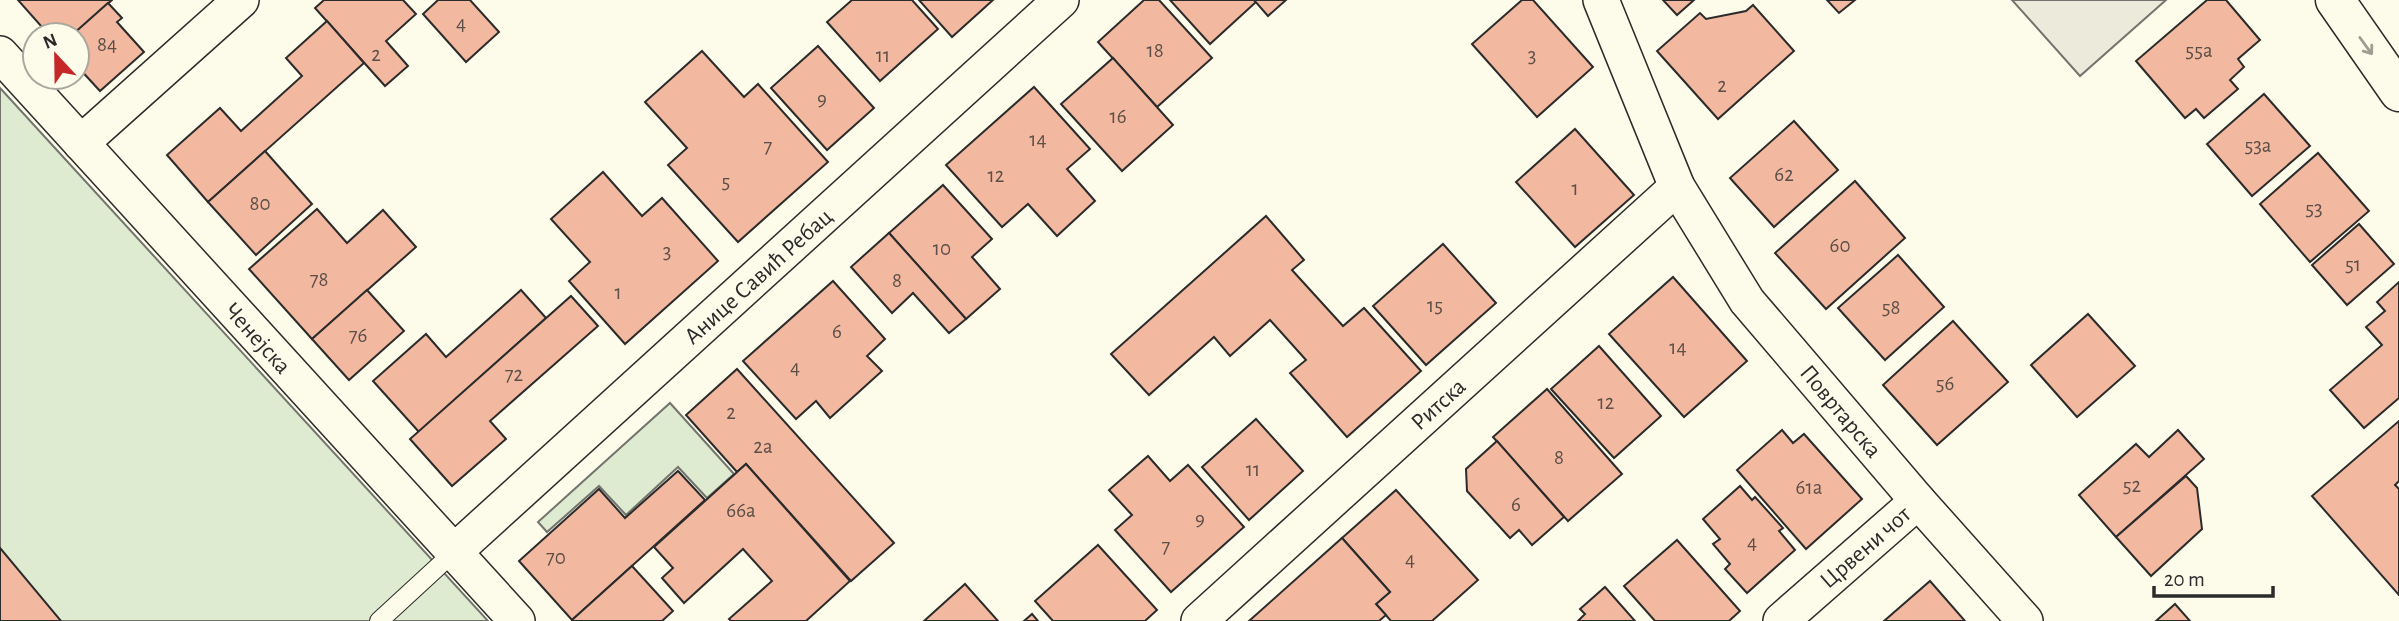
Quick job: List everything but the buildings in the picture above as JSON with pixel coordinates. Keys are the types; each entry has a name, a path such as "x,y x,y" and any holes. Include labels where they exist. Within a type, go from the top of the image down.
{"main road":[{"path":"2335,0 2399,92"}],"street":[{"path":"81,143 242,0"},
{"name":"Анице Савић Ребац","path":"454,552 1061,0"},
{"name":"Повртарска","path":"1601,0 1677,187 1747,301 2025,621"},
{"name":"Ченејска","path":"0,54 517,621"},
{"name":"Ритска","path":"1210,617 1677,187"},
{"name":"Црвени чот","path":"1781,621 1918,501"}],"lane":[{"path":"379,621 454,552"}],"green space":[{"path":"0,88 488,621 0,621"},
{"path":"670,403 734,474 707,498 678,467 626,515 599,486 547,532 538,522"}],"shaded area":[{"path":"2012,0 2166,0 2080,76"}]}
